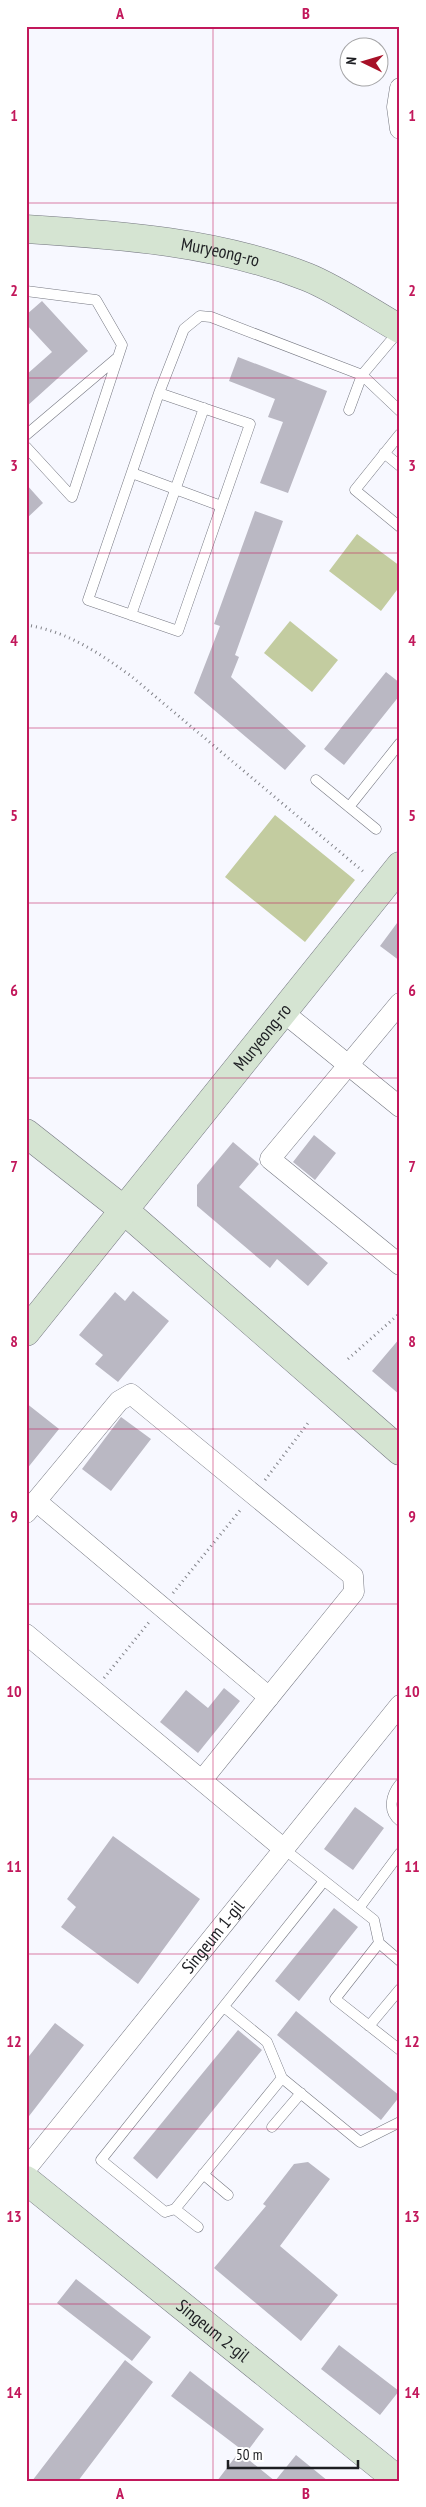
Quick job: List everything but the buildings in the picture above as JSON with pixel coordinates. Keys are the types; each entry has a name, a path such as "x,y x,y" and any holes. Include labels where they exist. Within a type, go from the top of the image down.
{"street":[{"path":"400,88 397,107 400,129"},
{"name":"Muryeong-ro","path":"26,229 84,233 193,245 229,253 309,277 400,329"},
{"name":"Muryeong-ro","path":"26,1332 126,1210 400,866"},
{"path":"400,1003 270,1159 400,1265"},
{"path":"283,1012 400,1107"},
{"path":"26,1133 126,1210 400,1451"},
{"path":"202,1780 354,1592 353,1576 130,1394 119,1401 31,1507 162,1607 269,1697"},
{"path":"26,1634 284,1849"},
{"name":"Singeum 1-gil","path":"26,2169 400,1705"},
{"name":"Singeum 2-gil","path":"26,2180 399,2481"}],"lane":[{"path":"26,291 96,300 122,345 72,497 26,447"},
{"path":"160,393 250,424 178,631 88,600 160,393 184,329 200,316 212,317 362,375 400,411"},
{"path":"349,410 362,375 400,329"},
{"path":"26,435 118,357"},
{"path":"131,615 204,408"},
{"path":"400,434 355,490 400,527"},
{"path":"384,453 400,466"},
{"path":"132,473 221,506"},
{"path":"349,807 400,743"},
{"path":"316,780 376,829"},
{"path":"400,1784 391,1800 392,1812 400,1821"},
{"path":"284,1849 374,1920 378,1943 400,1961"},
{"path":"359,1908 400,1852"},
{"path":"282,2078 175,2209 165,2212 100,2160 324,1881"},
{"path":"378,1943 334,1999 400,2050"},
{"path":"370,2026 400,1989"},
{"path":"224,2007 267,2042 282,2078 360,2142 400,2122"},
{"path":"272,2127 301,2093"},
{"path":"203,2174 228,2195"},
{"path":"175,2209 198,2227"}],"path":[{"path":"26,625 48,628 91,648 132,676 365,873"},
{"path":"348,1359 400,1313"},
{"path":"94,1690 253,1495 308,1423"}],"green space":[{"path":"357,534 400,566 400,586 381,611 329,571"},
{"path":"290,621 338,660 312,692 264,653"},
{"path":"275,815 355,880 305,942 225,877"}]}
